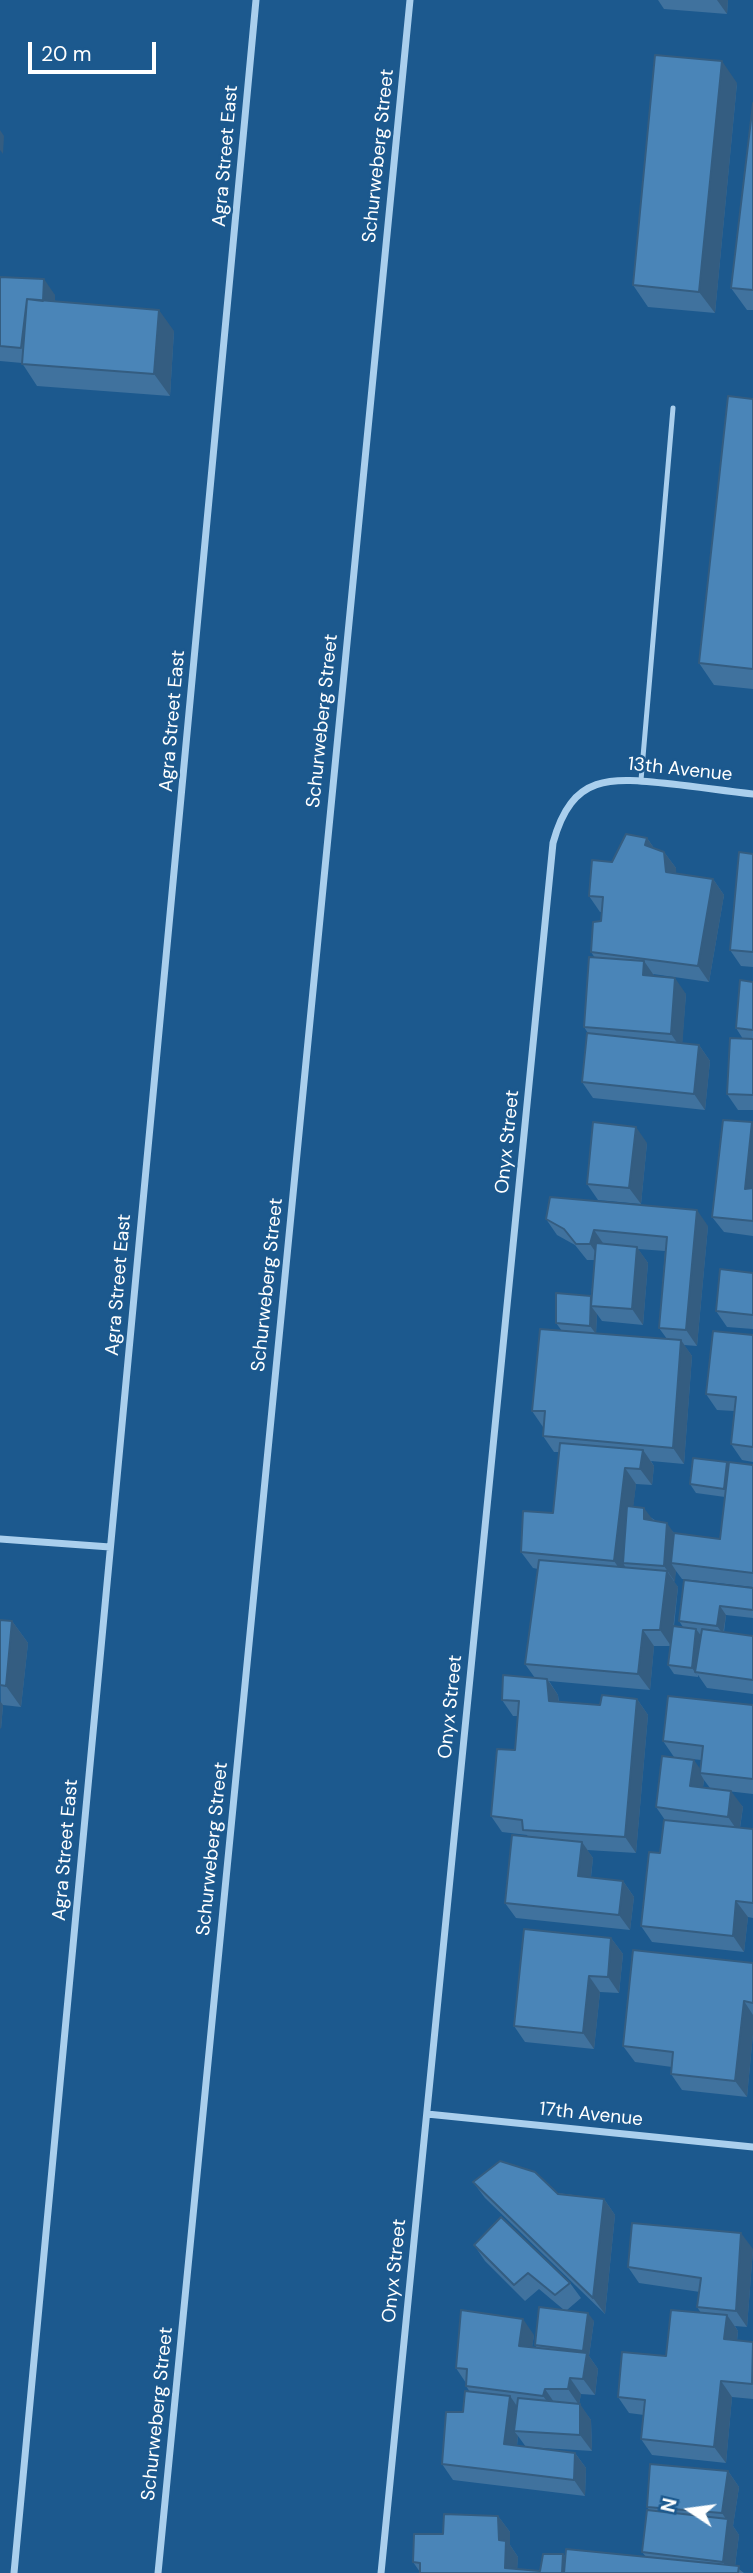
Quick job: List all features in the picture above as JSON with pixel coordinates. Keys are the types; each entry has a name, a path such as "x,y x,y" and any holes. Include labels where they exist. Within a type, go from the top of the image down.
{"street":[{"name":"Agra Street East","path":"14,2573 256,0"},
{"name":"Schurweberg Street","path":"158,2573 410,0"},
{"name":"13th Avenue","path":"553,843 559,820 574,799 598,782 642,780 753,794"},
{"name":"Onyx Street","path":"381,2573 553,843"},
{"path":"0,1539 110,1548"},
{"name":"17th Avenue","path":"427,2114 753,2147"}],"lane":[{"path":"642,780 673,408"}],"building":[{"path":"655,55 722,61 699,292 633,285"},
{"path":"753,103 753,290 731,288"},
{"path":"0,277 44,279 43,301 27,299 21,348 0,346"},
{"path":"27,299 159,310 154,374 22,364"},
{"path":"728,396 753,399 753,669 699,663"},
{"path":"626,834 647,838 645,845 664,852 666,872 713,879 698,966 591,952 593,922 601,921 603,897 589,896 592,860 612,862"},
{"path":"739,852 753,854 753,952 730,950"},
{"path":"589,957 644,961 643,975 675,978 671,1034 584,1027"},
{"path":"740,980 753,982 753,1030 736,1028"},
{"path":"587,1033 699,1045 694,1094 582,1082"},
{"path":"730,1038 753,1039 753,1095 727,1094"},
{"path":"723,1120 752,1122 745,1189 753,1188 753,1221 712,1217"},
{"path":"593,1122 636,1127 629,1188 587,1184"},
{"path":"550,1197 697,1210 686,1330 659,1328 667,1237 594,1230 590,1244 576,1244 564,1229 546,1219"},
{"path":"596,1243 637,1247 632,1309 591,1306"},
{"path":"720,1269 753,1273 753,1315 716,1311"},
{"path":"556,1293 591,1296 590,1326 556,1323"},
{"path":"540,1329 681,1340 673,1448 543,1436 545,1411 532,1411"},
{"path":"713,1331 753,1335 753,1447 731,1444 736,1397 706,1394"},
{"path":"560,1443 643,1450 640,1469 625,1468 614,1561 521,1552 523,1511 553,1513"},
{"path":"693,1458 727,1462 724,1489 690,1484"},
{"path":"729,1462 753,1465 753,1573 671,1563 674,1533 720,1539"},
{"path":"627,1506 644,1508 644,1519 667,1523 664,1566 623,1563"},
{"path":"539,1560 667,1571 660,1630 643,1630 638,1674 525,1664"},
{"path":"684,1580 753,1588 753,1610 720,1606 717,1626 679,1621"},
{"path":"0,1620 12,1621 6,1686 0,1685"},
{"path":"673,1626 696,1629 692,1668 668,1665"},
{"path":"702,1629 753,1636 753,1680 695,1672"},
{"path":"503,1675 547,1679 549,1701 600,1705 602,1695 637,1699 625,1837 523,1830 522,1820 491,1816 497,1749 515,1750 519,1701 502,1700"},
{"path":"668,1696 753,1705 753,1779 700,1773 703,1746 663,1741"},
{"path":"662,1756 694,1760 690,1786 731,1791 728,1817 656,1807"},
{"path":"664,1820 753,1829 753,1903 736,1901 733,1936 641,1926 649,1852 660,1853"},
{"path":"512,1835 582,1842 578,1876 623,1881 619,1915 505,1903"},
{"path":"524,1929 611,1938 608,1977 589,1976 583,2033 514,2026"},
{"path":"633,1950 753,1963 753,2003 744,2001 735,2081 671,2074 673,2052 623,2046"},
{"path":"500,2161 535,2172 558,2194 604,2199 593,2298 473,2182"},
{"path":"501,2217 570,2283 555,2295 528,2273 514,2285 474,2245"},
{"path":"632,2223 741,2233 736,2311 697,2307 701,2278 628,2267"},
{"path":"539,2307 588,2313 583,2351 535,2345"},
{"path":"461,2310 523,2319 519,2346 587,2353 583,2379 570,2378 568,2389 545,2389 543,2396 466,2386 467,2369 456,2368"},
{"path":"671,2310 727,2315 724,2339 753,2342 752,2384 721,2381 714,2447 641,2439 645,2400 618,2397 622,2352 666,2356"},
{"path":"465,2391 510,2396 504,2444 575,2453 574,2480 442,2464 446,2412 463,2412"},
{"path":"518,2398 580,2404 580,2435 514,2431"},
{"path":"650,2464 728,2471 722,2513 647,2507"},
{"path":"647,2510 728,2519 723,2562 642,2552"},
{"path":"444,2514 498,2516 499,2540 506,2541 505,2568 540,2571 543,2554 563,2554 562,2573 420,2573 420,2563 413,2562 414,2534 443,2534"},
{"path":"566,2549 739,2566 738,2573 564,2573"}]}
